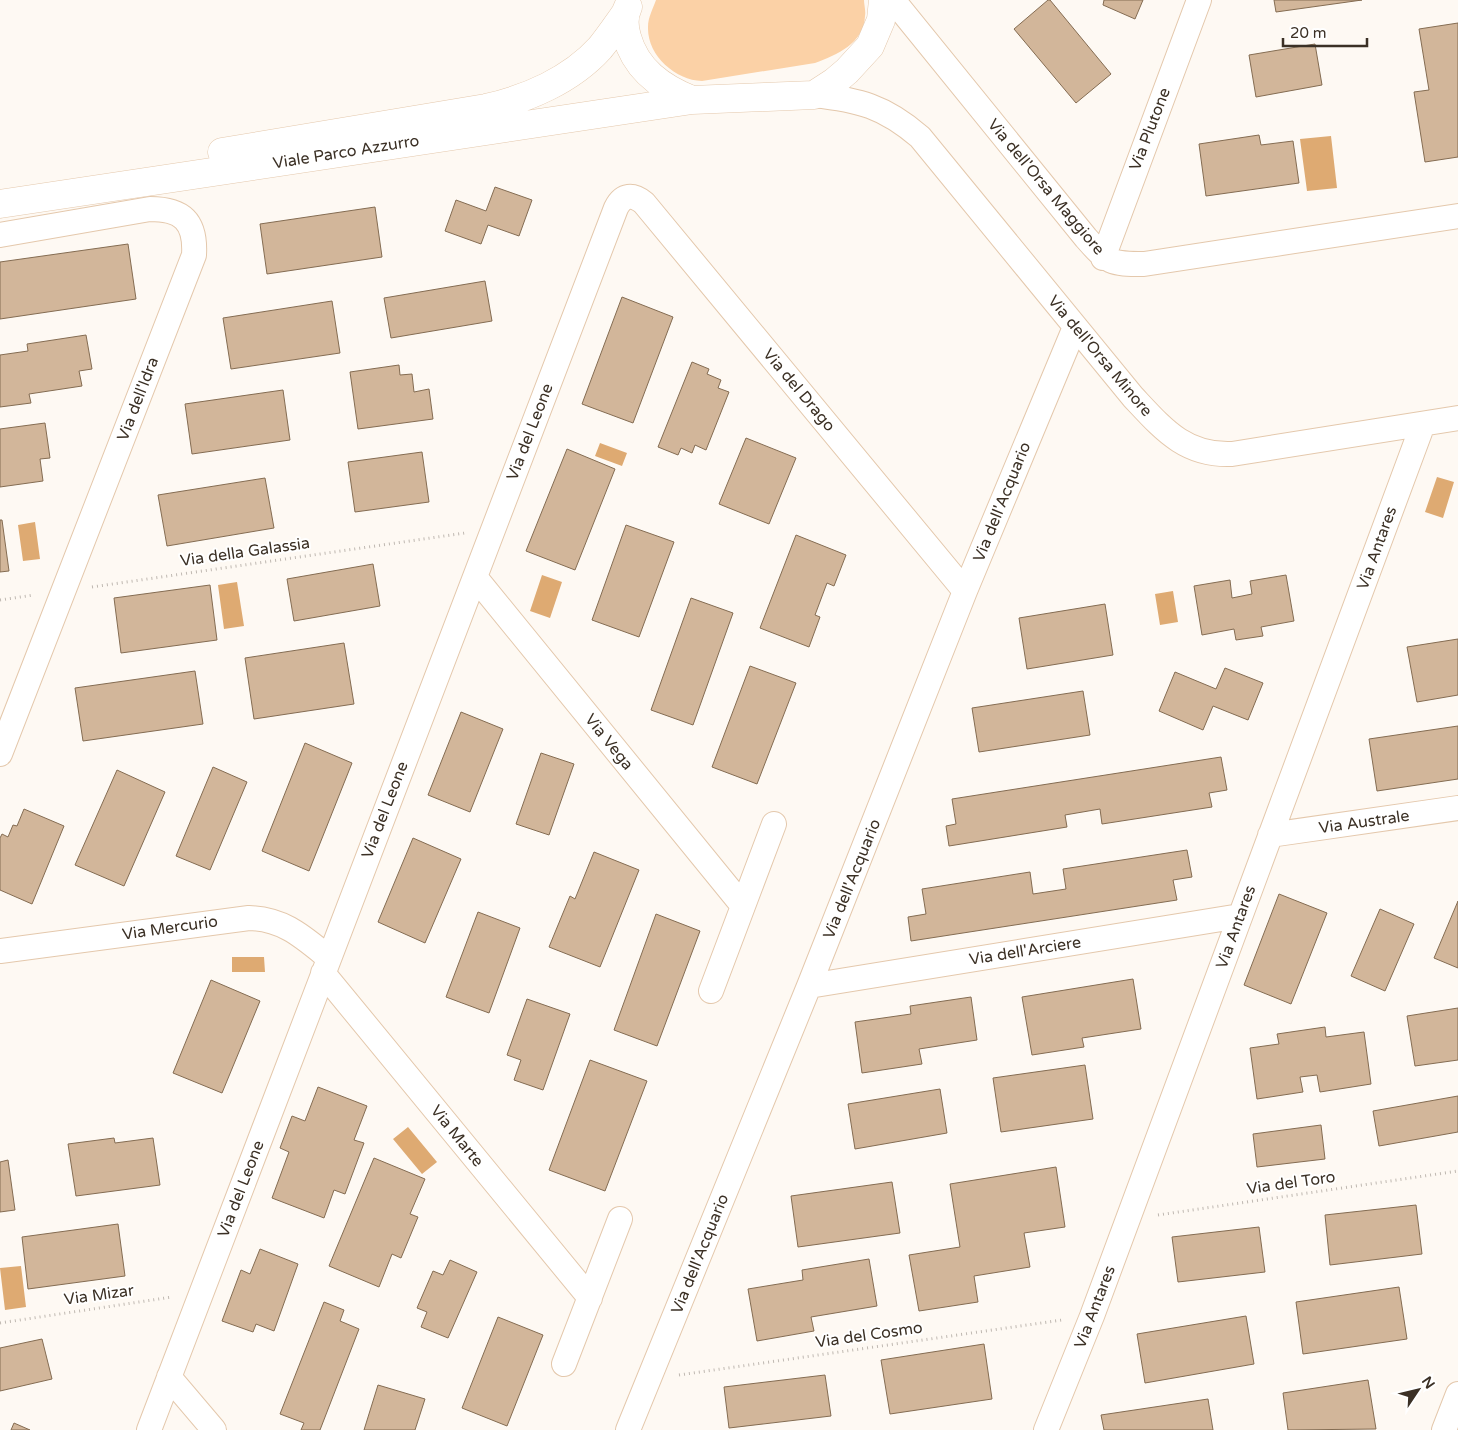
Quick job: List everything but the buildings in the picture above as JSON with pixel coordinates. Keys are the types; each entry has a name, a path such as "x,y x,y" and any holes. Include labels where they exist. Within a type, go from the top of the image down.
{"street":[{"path":"814,95 847,71 870,46 881,20 884,0"},
{"name":"Via dell'Orsa Maggiore","path":"893,0 1103,258 1119,264 1144,264 1458,216"},
{"name":"Via Plutone","path":"1103,258 1199,0"},
{"name":"Viale Parco Azzurro","path":"628,7 625,31 630,48 642,67 662,86 692,100"},
{"name":"Viale Parco Azzurro","path":"0,188 504,104 527,96 569,74 585,62 600,48 628,7"},
{"name":"Viale Parco Azzurro","path":"0,204 692,100 814,95"},
{"name":"Via dell'Orsa Minore","path":"814,95 848,99 880,109 892,115 920,137 1074,327 1158,424 1182,443 1208,453 1232,454 1458,418"},
{"name":"Via del Leone","path":"149,1430 616,208 622,200 629,196"},
{"name":"Via del Drago","path":"629,196 636,197 644,203 965,591"},
{"name":"Via dell'Idra","path":"0,235 150,209 166,209 183,218 188,224 193,240 194,255 65,591 0,754"},
{"name":"Via dell'Acquario","path":"628,1430 809,986 965,591 1074,327"},
{"name":"Via Antares","path":"1046,1430 1092,1316 1423,424"},
{"name":"Via Vega","path":"475,577 743,906"},
{"name":"Via Australe","path":"1270,835 1458,808"},
{"path":"711,991 774,824"},
{"name":"Via dell'Arciere","path":"809,986 1240,916"},
{"name":"Via Mercurio","path":"0,951 249,918 272,920 289,927 326,966"},
{"name":"Via Marte","path":"326,966 590,1298"},
{"path":"564,1364 620,1219"},
{"path":"169,1377 214,1430"},
{"path":"1444,1430 1458,1394"}],"path":[{"name":"Via della Galassia","path":"0,600 493,529"},
{"name":"Via del Toro","path":"1128,1219 1458,1171"},
{"name":"Via Mizar","path":"0,1322 201,1293"},
{"name":"Via del Cosmo","path":"649,1379 1092,1316"}],"shaded area":[{"path":"656,0 864,0 865,14 860,34 855,41 840,52 823,60 815,63 702,81 692,80 673,71 664,64 652,47 648,23"},
{"path":"1331,136 1337,188 1307,191 1300,139"},
{"path":"600,443 627,453 622,466 595,456"},
{"path":"1437,477 1454,482 1443,518 1425,512"},
{"path":"35,522 40,559 23,561 18,525"},
{"path":"542,575 562,582 550,618 530,611"},
{"path":"237,582 244,626 224,629 218,585"},
{"path":"1173,591 1178,622 1160,625 1155,594"},
{"path":"232,957 264,957 265,972 232,972"},
{"path":"408,1127 437,1162 422,1174 393,1139"},
{"path":"21,1266 26,1307 5,1310 0,1268"}]}
